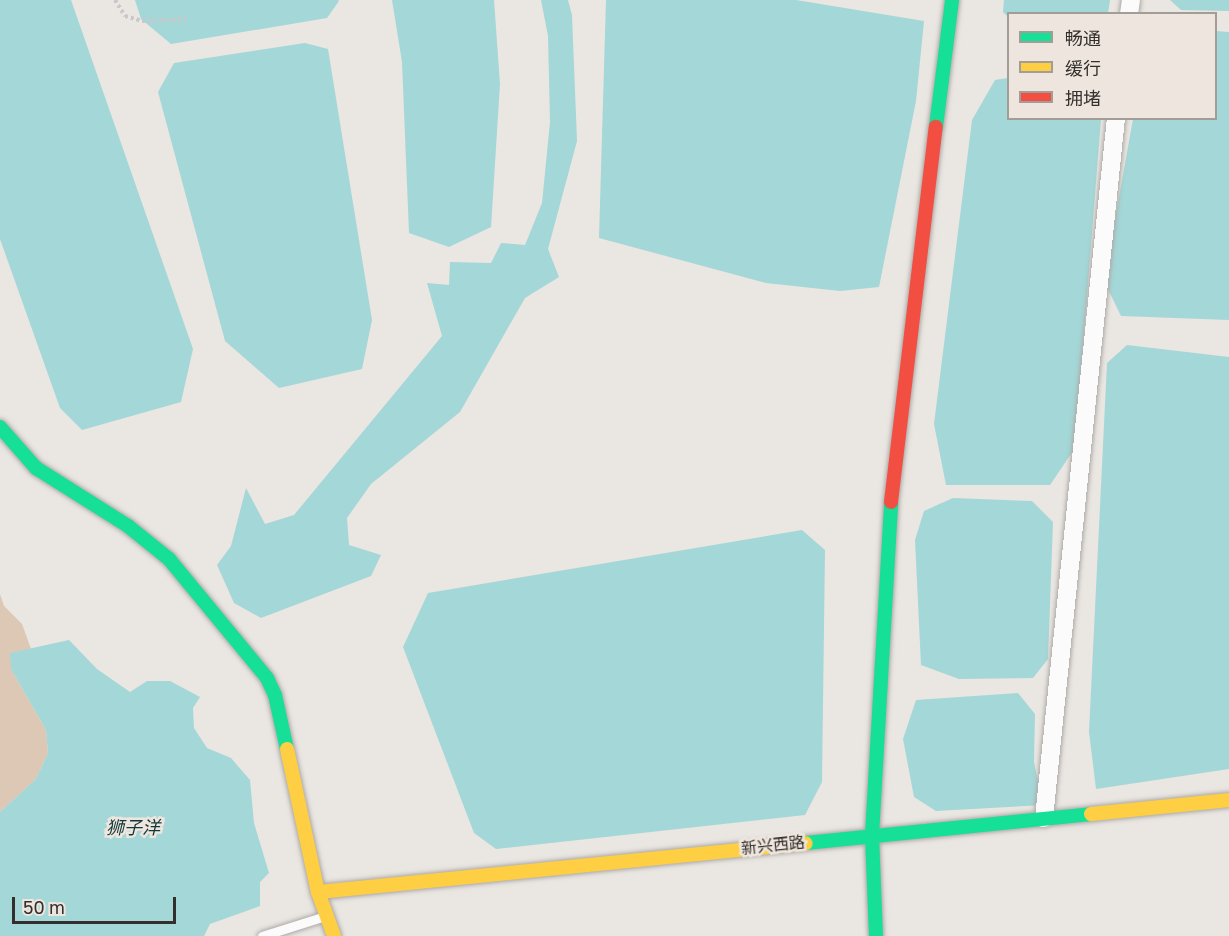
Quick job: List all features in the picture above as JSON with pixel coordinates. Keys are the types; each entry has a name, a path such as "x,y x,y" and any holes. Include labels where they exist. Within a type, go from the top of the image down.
{"street":[{"path":"876,936 872,835 894,454 952,0"},
{"path":"1044,818 1116,120"},
{"path":"0,427 36,468 128,526 169,559 267,678 275,694 318,892 329,915 334,936"},
{"name":"新兴西路","path":"318,892 1229,800"}],"lane":[{"path":"262,936 329,915"}],"path":[{"path":"115,0 125,16 142,21 186,19"}],"shaded area":[{"path":"0,594 4,606 22,624 31,649 11,653 11,669 46,730 48,753 36,779 0,812"}],"water":[{"path":"0,0 71,0 193,349 181,402 82,430 60,408 0,239"},
{"path":"135,0 339,1 327,18 171,44 141,19"},
{"path":"392,0 494,0 500,84 491,227 449,247 409,233 402,62"},
{"path":"541,0 568,0 572,15 577,141 548,249 559,277 525,298 460,412 371,484 347,518 349,545 381,555 371,576 261,618 234,603 217,565 231,546 246,488 265,524 294,515 442,336 427,283 449,285 450,262 491,263 501,243 525,245 542,203 550,122 548,36"},
{"path":"606,0 796,0 924,21 916,101 879,287 840,291 766,283 599,238"},
{"path":"1004,0 1110,0 1108,12 1007,12 1007,16 1003,12"},
{"path":"1170,0 1229,0 1229,11 1181,10"},
{"path":"1217,31 1229,32 1229,320 1121,316 1104,281 1133,120 1217,120"},
{"path":"305,43 328,49 372,320 362,369 279,388 225,341 158,92 174,63"},
{"path":"1007,78 1007,120 1101,120 1075,448 1050,485 946,485 934,424 972,120 995,80"},
{"path":"1127,345 1229,357 1229,769 1096,789 1089,732 1107,363"},
{"path":"953,498 1032,501 1053,522 1048,659 1033,678 959,679 921,665 915,540 924,511"},
{"path":"802,530 825,550 822,782 805,815 496,849 474,833 403,647 428,593"},
{"name":"狮子洋","path":"69,640 97,669 130,692 147,681 170,681 200,697 193,708 194,728 207,748 231,758 250,780 254,823 269,873 260,882 260,906 210,924 204,936 0,936 0,812 36,779 48,753 46,730 11,669 10,653"},
{"path":"1018,693 1035,714 1034,762 1043,805 936,811 914,797 903,739 916,700"}],"traffic: fast":[{"path":"936,127 952,0"},
{"path":"0,427 36,468 128,526 169,559 267,678 275,695 287,749"},
{"path":"876,936 872,835 891,502"},
{"path":"806,843 1091,814"}],"traffic: slow":[{"path":"287,749 318,892 334,936"},
{"path":"1091,814 1229,800"},
{"path":"318,892 806,843"}],"traffic: jam":[{"path":"891,502 936,127"}]}
